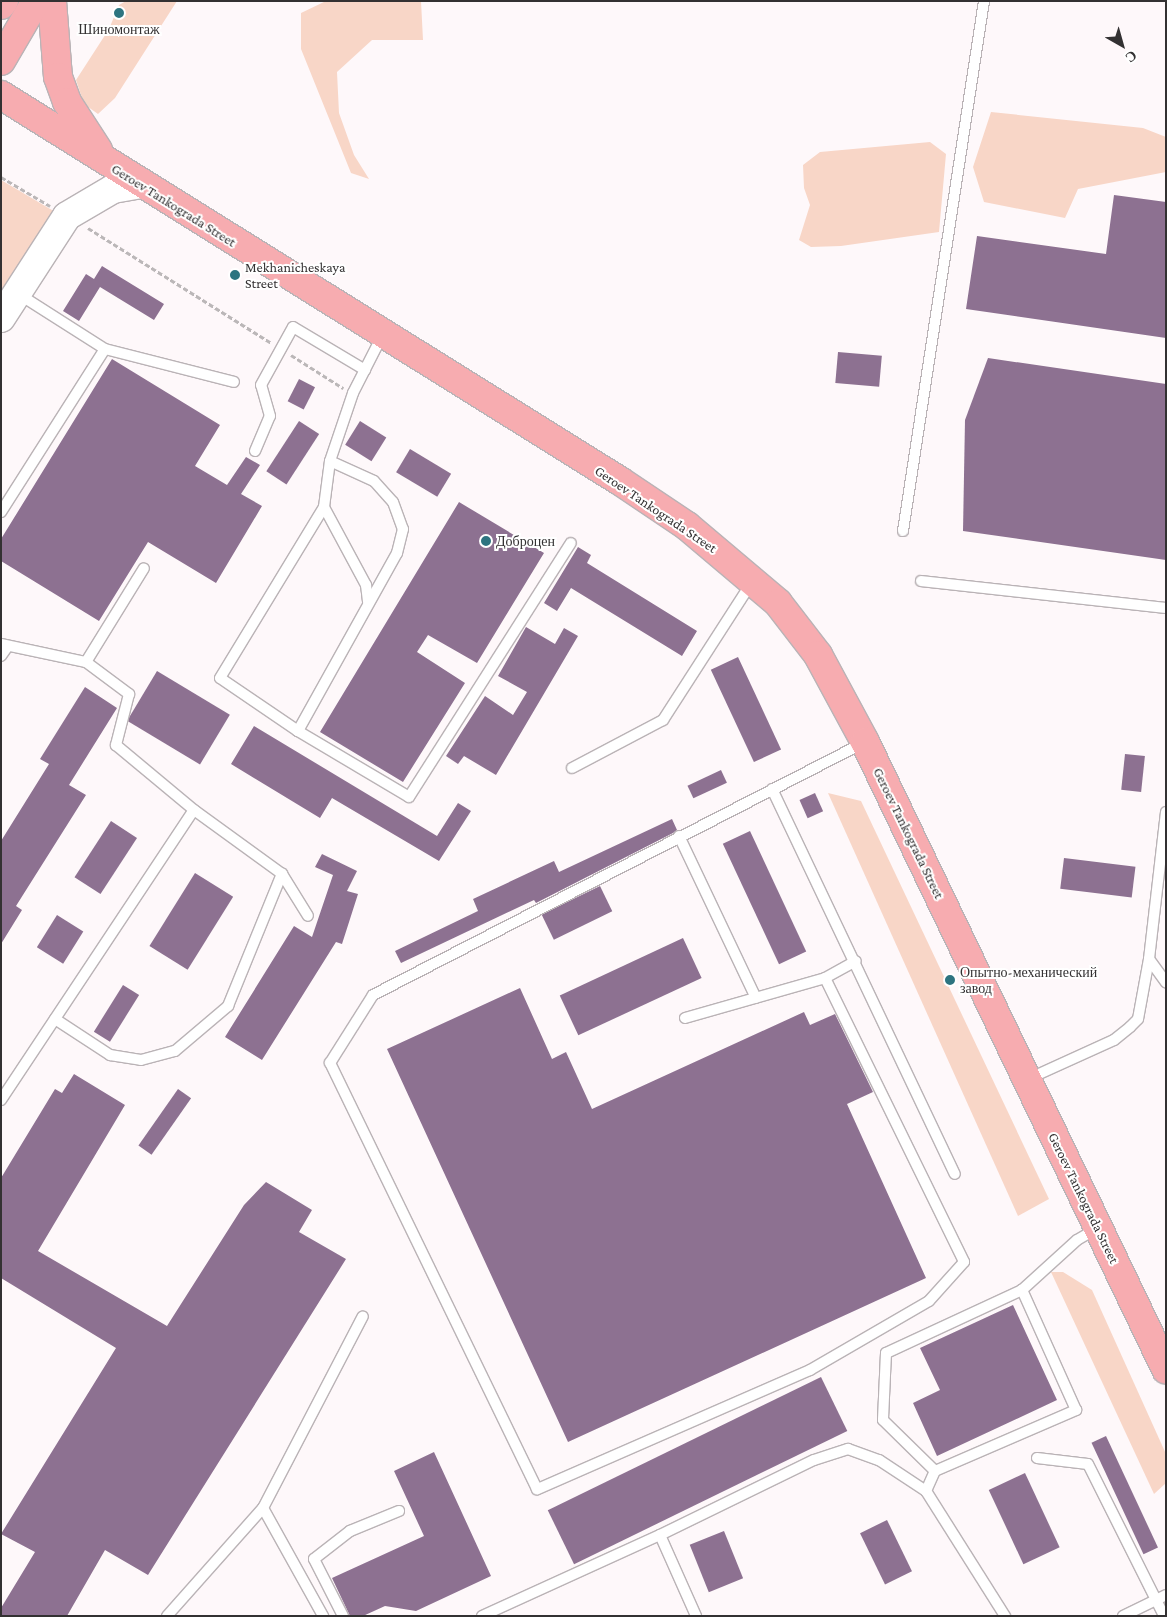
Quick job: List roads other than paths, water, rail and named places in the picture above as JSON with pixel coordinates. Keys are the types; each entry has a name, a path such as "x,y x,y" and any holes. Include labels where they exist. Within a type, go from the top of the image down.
{"main road":[{"path":"1,5 4,1"},
{"path":"1,61 36,1"},
{"path":"52,1 56,61 67,102 81,127 108,163"},
{"name":"Geroev Tankograda Street","path":"1,95 382,336 620,481 687,526 754,579 778,603 818,655 865,742 1166,1369"}],"street":[{"path":"1,318 67,216 113,189 142,184"}],"lane":[{"path":"903,530 984,1"},
{"path":"16,293 105,349 234,382"},
{"path":"255,451 270,416 261,385 292,327 365,370"},
{"path":"382,336 353,393 330,461 324,507 220,678 298,731 409,797 571,543"},
{"path":"1,512 105,349"},
{"path":"298,731 368,602 397,553 403,529 393,502 374,481 330,461"},
{"path":"324,507 366,585 368,602"},
{"path":"86,662 144,568"},
{"path":"572,768 663,720 754,579"},
{"path":"921,581 1166,608"},
{"path":"1,656 4,645 86,662 129,694 116,745 194,810 282,874 308,916"},
{"path":"825,978 964,1262 930,1301 810,1370 537,1489 330,1063 373,995 865,742"},
{"path":"772,789 856,961 955,1174"},
{"path":"1,1100 194,810"},
{"path":"1027,1079 1114,1040 1138,1019 1149,959 1166,812"},
{"path":"679,836 756,998"},
{"path":"55,1019 110,1055 141,1060 175,1051 228,1006 282,874"},
{"path":"1149,959 1166,982"},
{"path":"684,1018 825,978 856,961"},
{"path":"935,1471 883,1420 886,1352 1022,1290 1078,1240 1098,1228"},
{"path":"926,1491 935,1471 1076,1410 1022,1290"},
{"path":"167,1616 262,1508 363,1316"},
{"path":"482,1616 660,1535 814,1460 848,1449 879,1460 926,1491 1005,1616"},
{"path":"1037,1458 1088,1464 1161,1598 1164,1616"},
{"path":"262,1508 323,1616"},
{"path":"343,1616 314,1559 350,1531 399,1511"},
{"path":"660,1535 696,1616"},
{"path":"1123,1616 1161,1598"}],"place":[{"name":"Шиномонтаж","path":"119,13"},
{"name":"Mekhanicheskaya Street","path":"235,275"},
{"name":"Доброцен","path":"486,541"},
{"name":"Опытно-механический завод","path":"950,980"}]}
